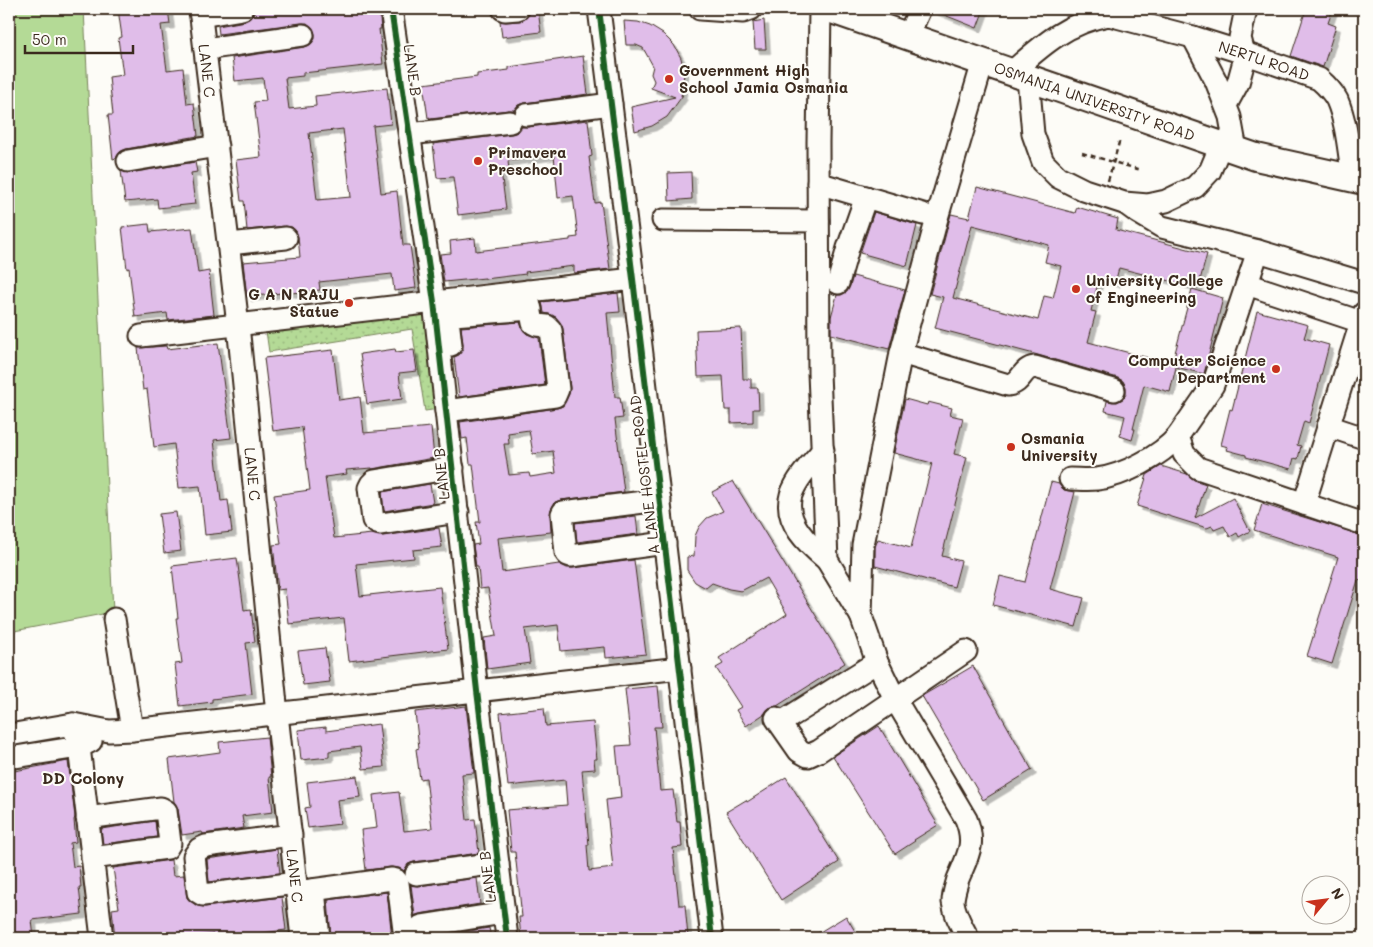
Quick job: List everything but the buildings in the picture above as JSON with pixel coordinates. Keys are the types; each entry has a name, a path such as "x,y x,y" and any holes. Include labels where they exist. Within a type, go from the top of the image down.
{"main road":[{"name":"OSMANIA UNIVERSITY ROAD","path":"829,9 1256,157 1359,180"}],"street":[{"path":"201,12 242,9"},
{"name":"LANE B","path":"391,9 434,302 452,410 453,468 478,691 491,864 497,914 507,938"},
{"path":"503,9 518,9"},
{"name":"A LANE HOSTEL ROAD","path":"600,9 712,938"},
{"path":"700,9 742,12 751,9"},
{"path":"820,9 818,183 819,373 827,560"},
{"path":"908,36 920,9"},
{"path":"1226,105 1238,83 1244,61 1240,38 1246,9"},
{"name":"LANE C","path":"201,12 230,250 291,834 310,931"},
{"path":"1110,12 1058,34 1040,47 1020,75 1033,134 1043,162 1058,177 1084,190 1114,200 1162,227 1258,251 1364,283"},
{"name":"NERTU ROAD","path":"1110,12 1244,53 1319,79 1329,88 1337,101 1359,180"},
{"path":"205,49 303,35"},
{"path":"1114,200 1148,205 1166,201 1195,187 1228,147 1230,117 1216,80 1193,37"},
{"path":"861,616 863,545 901,353 936,218 983,62"},
{"path":"410,134 611,104"},
{"path":"128,161 217,146"},
{"path":"818,183 923,214"},
{"path":"838,283 848,248 844,221 859,195"},
{"path":"663,220 818,221"},
{"path":"230,250 283,244"},
{"path":"1070,479 1098,479 1133,468 1155,456 1178,436 1213,384 1258,251"},
{"path":"529,300 533,323 535,325 548,326 551,330 558,389 556,396 452,410 448,319 453,315 633,278"},
{"path":"1247,284 1363,317 1304,504"},
{"path":"140,336 434,302 529,300"},
{"path":"901,353 1008,385 1019,381 1025,370 1035,367 1114,390"},
{"path":"1328,426 1364,438"},
{"path":"1178,436 1184,454 1198,468 1364,524"},
{"path":"823,450 797,483 791,497 791,515 801,534 827,560 861,616 877,662 895,699 966,819 971,831 971,846 955,887 953,900 956,916 968,938"},
{"path":"453,468 374,481 369,488 374,520 377,523 382,524 458,512"},
{"path":"660,500 563,512 566,553 571,556 665,543"},
{"path":"114,619 132,730"},
{"path":"877,662 778,720 799,751 808,756 819,751 966,651"},
{"path":"9,735 73,724 109,732 132,730 680,668"},
{"path":"73,724 79,747 102,938"},
{"path":"9,758 79,747 109,732"},
{"path":"87,818 161,808 166,811 170,843 167,848 92,858"},
{"path":"291,834 206,846 199,849 194,856 198,892 203,895 392,879 398,883 413,932 497,914"},
{"path":"416,874 491,864"}],"path":[{"path":"1114,200 1113,162 1120,139"},
{"path":"1082,153 1140,170"}],"green space":[{"path":"9,9 84,9 113,612 9,632"},
{"path":"427,307 439,409 425,411 412,329 269,352 266,331"}],"cycle path":[{"path":"391,9 434,302 477,691 507,938"},
{"path":"599,9 712,938"}],"place":[{"name":"Government High School Jamia Osmania","path":"669,79"},
{"name":"Primavera Preschool","path":"478,161"},
{"name":"University College of Engineering","path":"1076,289"},
{"name":"G A N RAJU Statue","path":"349,303"},
{"name":"Computer Science Department","path":"1276,369"},
{"name":"Osmania University","path":"1011,447"}],"district":[{"name":"DD Colony","path":"83,777"}]}
